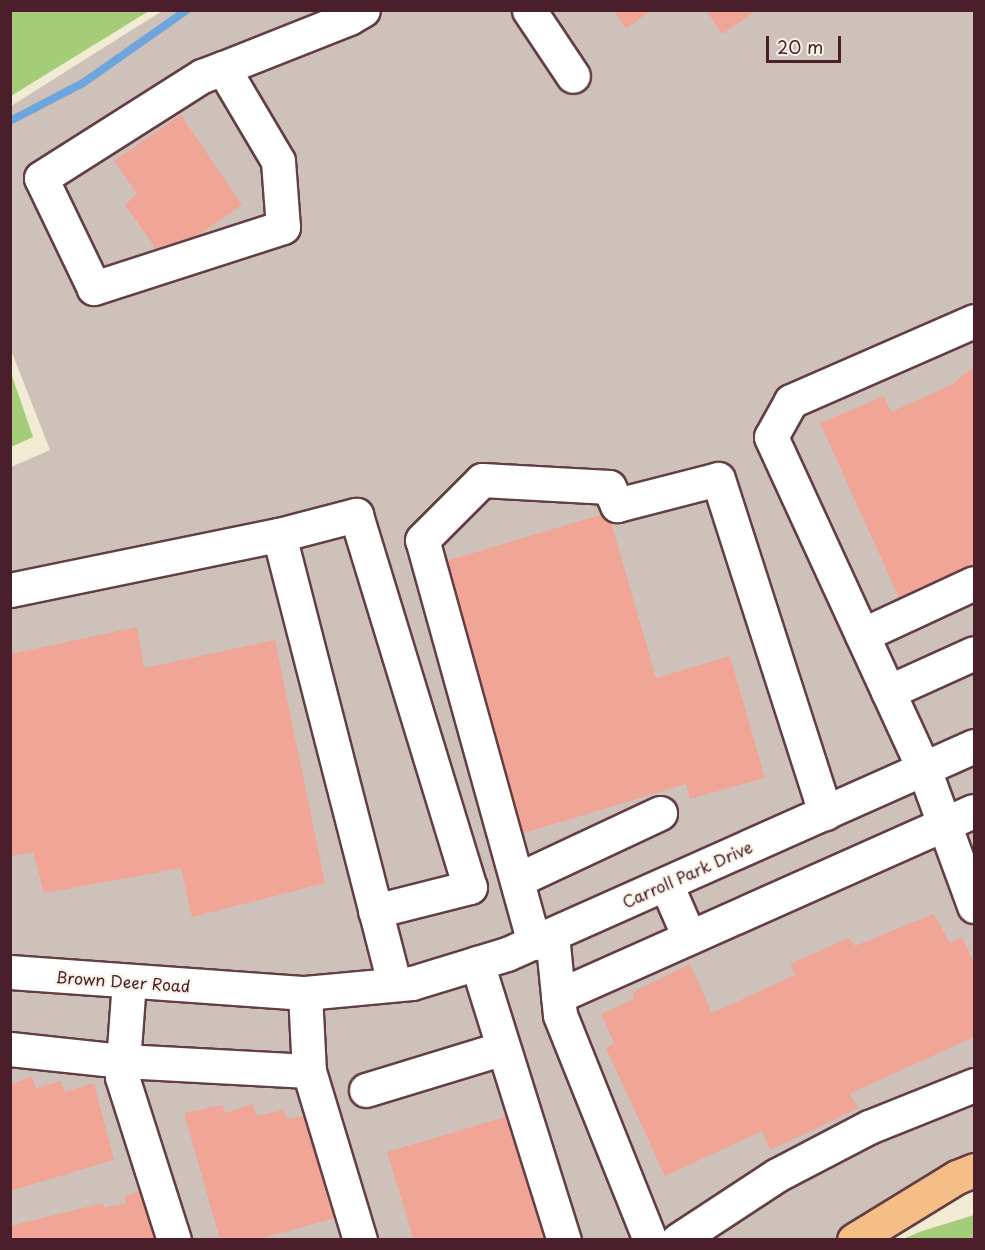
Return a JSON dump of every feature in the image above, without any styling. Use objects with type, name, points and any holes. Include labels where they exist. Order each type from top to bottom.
[{"type":"main road","points":[[854,1239],[957,1177],[975,1170]]},
{"type":"street","points":[[223,68],[278,161],[283,227],[94,288],[40,178],[202,76],[363,10]]},
{"type":"street","points":[[529,10],[573,76]]},
{"type":"street","points":[[975,321],[791,401],[771,438],[924,769],[975,906]]},
{"type":"street","points":[[650,1239],[560,1014],[558,996],[543,939],[517,880],[422,540],[482,480],[609,487],[617,505],[718,479],[825,813]]},
{"type":"street","points":[[10,590],[279,535],[356,515],[470,887],[375,911]]},
{"type":"street","points":[[279,535],[394,984]]},
{"type":"street","points":[[862,635],[975,583]]},
{"type":"street","points":[[888,692],[975,653]]},
{"type":"street","name":"Carroll Park Drive","points":[[235,989],[305,993],[394,984],[412,982],[477,963],[543,939],[975,746]]},
{"type":"street","points":[[558,996],[975,811]]},
{"type":"street","points":[[517,880],[660,813]]},
{"type":"street","points":[[666,884],[689,937]]},
{"type":"street","points":[[477,963],[564,1239]]},
{"type":"street","name":"Brown Deer Road","points":[[10,972],[235,989]]},
{"type":"street","points":[[129,981],[122,1077],[174,1239]]},
{"type":"street","points":[[305,993],[309,1071],[360,1239]]},
{"type":"street","points":[[366,1090],[503,1048]]},
{"type":"street","points":[[10,1049],[123,1062],[309,1071]]},
{"type":"street","points":[[678,1239],[777,1175],[849,1137],[975,1085]]},
{"type":"shaded area","points":[[162,11],[974,11],[974,1184],[867,1239],[11,1239],[11,467],[50,450],[11,350],[11,106]]},
{"type":"green space","points":[[11,10],[149,10],[149,11],[11,96]]},
{"type":"green space","points":[[11,373],[33,437],[10,447]]},
{"type":"green space","points":[[974,1215],[974,1239],[903,1239],[922,1231]]},
{"type":"building","points":[[614,10],[651,10],[626,29]]},
{"type":"building","points":[[706,10],[757,10],[722,34]]},
{"type":"building","points":[[181,115],[242,205],[174,252],[167,244],[157,250],[125,205],[137,194],[114,161]]},
{"type":"building","points":[[974,367],[974,569],[901,602],[820,423],[884,396],[891,412],[951,385]]},
{"type":"building","points":[[603,514],[611,522],[656,678],[730,656],[765,778],[690,799],[686,784],[521,834],[443,562]]},
{"type":"building","points":[[137,627],[144,668],[275,640],[325,883],[192,917],[181,868],[44,893],[33,852],[10,856],[10,654]]},
{"type":"building","points":[[934,914],[950,943],[962,937],[974,963],[974,1037],[849,1094],[859,1108],[770,1150],[762,1131],[665,1176],[606,1048],[614,1043],[601,1014],[634,999],[633,992],[690,964],[712,1013],[795,975],[790,964],[849,938],[855,946]]},
{"type":"building","points":[[32,1076],[36,1088],[61,1081],[64,1092],[94,1083],[114,1160],[10,1191],[10,1085]]},
{"type":"building","points":[[252,1104],[257,1116],[283,1110],[287,1119],[312,1114],[342,1216],[255,1240],[220,1240],[184,1113],[222,1105],[225,1113]]},
{"type":"building","points":[[515,1114],[550,1240],[414,1240],[387,1152]]},
{"type":"building","points":[[145,1189],[161,1240],[10,1238],[10,1226],[103,1203],[104,1208],[127,1203],[124,1197]]},
{"type":"waterway","points":[[10,121],[83,83],[187,10]]}]
